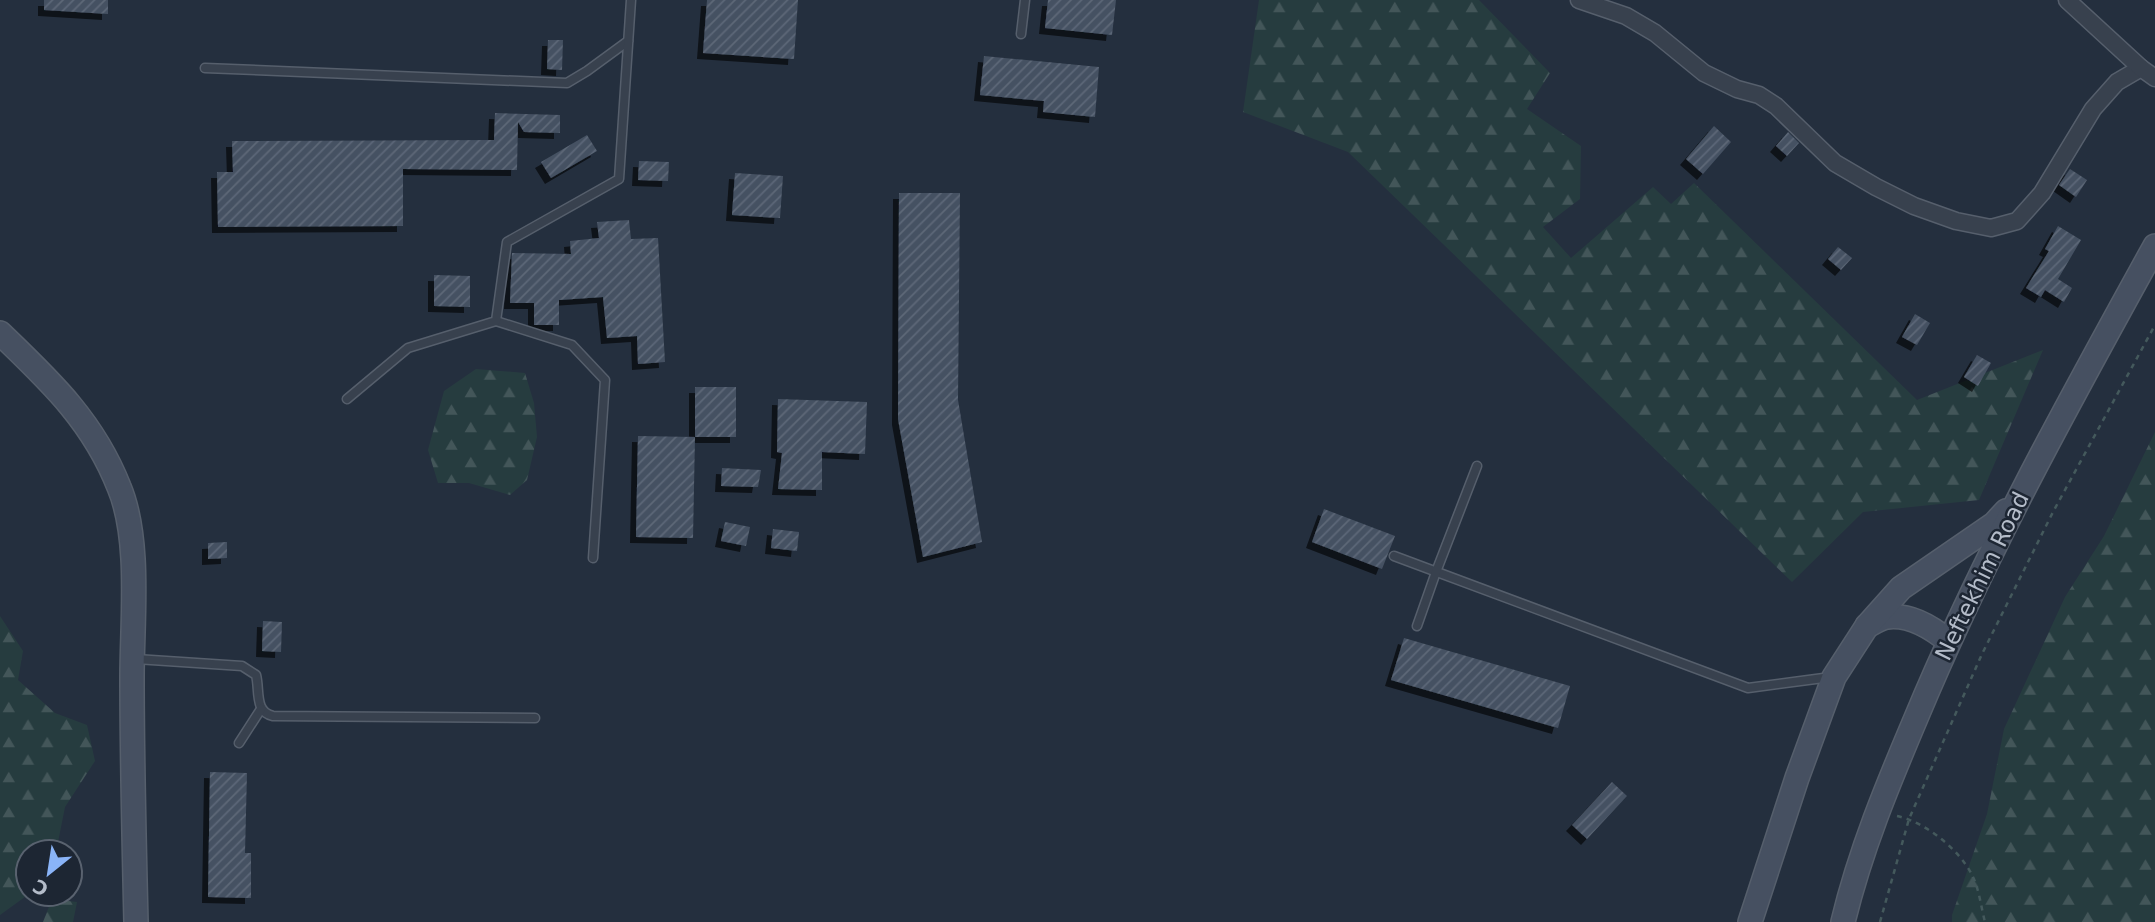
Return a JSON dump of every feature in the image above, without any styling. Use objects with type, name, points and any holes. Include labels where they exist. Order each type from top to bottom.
[{"type":"street","points":[[1579,0],[1626,16],[1655,33],[1704,73],[1737,89],[1759,94],[1776,106],[1835,163],[1876,187],[1935,214],[1991,228],[2017,221],[2042,193],[2093,109],[2117,82],[2141,68]]},
{"type":"street","points":[[2067,0],[2155,78]]},
{"type":"street","name":"Neftekhim Road","points":[[1843,922],[1877,811],[1948,641],[2021,494],[2154,249]]},
{"type":"street","points":[[0,333],[61,392],[85,422],[120,489],[129,529],[132,561],[136,922]]},
{"type":"street","points":[[1750,922],[1797,778],[1835,677],[1867,626],[1901,588],[1994,524],[2021,494]]},
{"type":"street","points":[[1867,626],[1887,617],[1911,619],[1932,628],[1948,641]]},
{"type":"lane","points":[[496,321],[507,242],[619,178],[631,0]]},
{"type":"lane","points":[[1021,34],[1025,0]]},
{"type":"lane","points":[[205,68],[567,83],[628,41]]},
{"type":"lane","points":[[347,399],[408,348],[496,321],[572,345],[605,380],[593,558]]},
{"type":"lane","points":[[1418,626],[1476,466]]},
{"type":"lane","points":[[1394,556],[1748,688],[1835,677]]},
{"type":"lane","points":[[132,658],[242,666],[256,675],[261,709],[273,716],[535,718]]},
{"type":"lane","points":[[239,743],[261,709]]},
{"type":"path","points":[[1880,922],[1909,819],[1982,654],[2053,512],[2155,325]]},
{"type":"path","points":[[1877,811],[1909,819],[1943,839],[1972,874],[1985,922]]},
{"type":"green space","points":[[1259,0],[1479,0],[1550,73],[1527,109],[1581,146],[1580,199],[1543,227],[1571,258],[1653,187],[1671,204],[1694,183],[1917,400],[2043,350],[1979,500],[1863,512],[1792,582],[1348,152],[1243,112]]},
{"type":"green space","points":[[476,369],[525,373],[534,403],[537,437],[527,480],[510,495],[469,483],[438,483],[428,450],[444,391]]},
{"type":"green space","points":[[2155,432],[2155,922],[1952,922],[1952,915],[1987,814],[2004,729],[2065,597],[2104,536]]},
{"type":"green space","points":[[0,616],[23,651],[18,680],[55,713],[87,725],[95,761],[65,807],[59,838],[14,838],[14,905],[0,915]]},
{"type":"green space","points":[[48,908],[76,908],[73,922],[43,922]]},
{"type":"building","points":[[44,0],[108,0],[108,14],[44,10]]},
{"type":"building","points":[[707,0],[798,0],[794,59],[703,53]]},
{"type":"building","points":[[1048,0],[1116,0],[1112,35],[1045,28]]},
{"type":"building","points":[[548,40],[563,40],[562,70],[547,69]]},
{"type":"building","points":[[984,56],[1099,67],[1095,117],[1043,112],[1044,101],[980,95]]},
{"type":"building","points":[[495,113],[560,115],[560,133],[524,132],[518,122],[517,170],[403,169],[403,226],[218,227],[217,172],[233,172],[232,141],[494,140]]},
{"type":"building","points":[[1714,126],[1731,142],[1703,174],[1686,159]]},
{"type":"building","points":[[1788,132],[1799,143],[1787,156],[1776,146]]},
{"type":"building","points":[[587,135],[597,151],[551,178],[541,162]]},
{"type":"building","points":[[639,161],[669,162],[668,181],[638,180]]},
{"type":"building","points":[[2070,169],[2087,180],[2076,197],[2059,185]]},
{"type":"building","points":[[735,173],[783,176],[780,218],[732,215]]},
{"type":"building","points":[[899,193],[960,193],[958,400],[982,542],[923,557],[898,419]]},
{"type":"building","points":[[629,220],[631,239],[658,238],[665,362],[638,364],[637,336],[607,338],[603,297],[559,300],[559,325],[534,325],[534,303],[510,303],[512,253],[571,254],[570,241],[599,238],[597,222]]},
{"type":"building","points":[[2058,226],[2081,240],[2058,279],[2072,288],[2064,302],[2045,290],[2041,297],[2026,288],[2049,251],[2045,249]]},
{"type":"building","points":[[1838,247],[1852,258],[1841,270],[1828,259]]},
{"type":"building","points":[[434,275],[470,276],[470,307],[434,306]]},
{"type":"building","points":[[1915,314],[1930,323],[1917,345],[1902,337]]},
{"type":"building","points":[[1977,355],[1991,363],[1978,386],[1964,377]]},
{"type":"building","points":[[695,387],[736,387],[736,437],[695,437]]},
{"type":"building","points":[[778,399],[867,402],[865,454],[822,452],[822,490],[778,489],[782,453],[777,452]]},
{"type":"building","points":[[638,436],[695,437],[693,538],[636,537]]},
{"type":"building","points":[[722,468],[761,470],[758,487],[721,486]]},
{"type":"building","points":[[1324,509],[1395,536],[1382,569],[1312,542]]},
{"type":"building","points":[[725,522],[750,527],[746,546],[721,541]]},
{"type":"building","points":[[773,529],[799,532],[797,551],[771,548]]},
{"type":"building","points":[[227,542],[227,558],[208,559],[208,543]]},
{"type":"building","points":[[263,621],[282,622],[281,652],[262,651]]},
{"type":"building","points":[[1404,638],[1570,686],[1558,728],[1391,680]]},
{"type":"building","points":[[210,772],[247,773],[245,853],[251,853],[251,898],[208,897]]},
{"type":"building","points":[[1612,782],[1627,796],[1587,839],[1572,825]]}]
